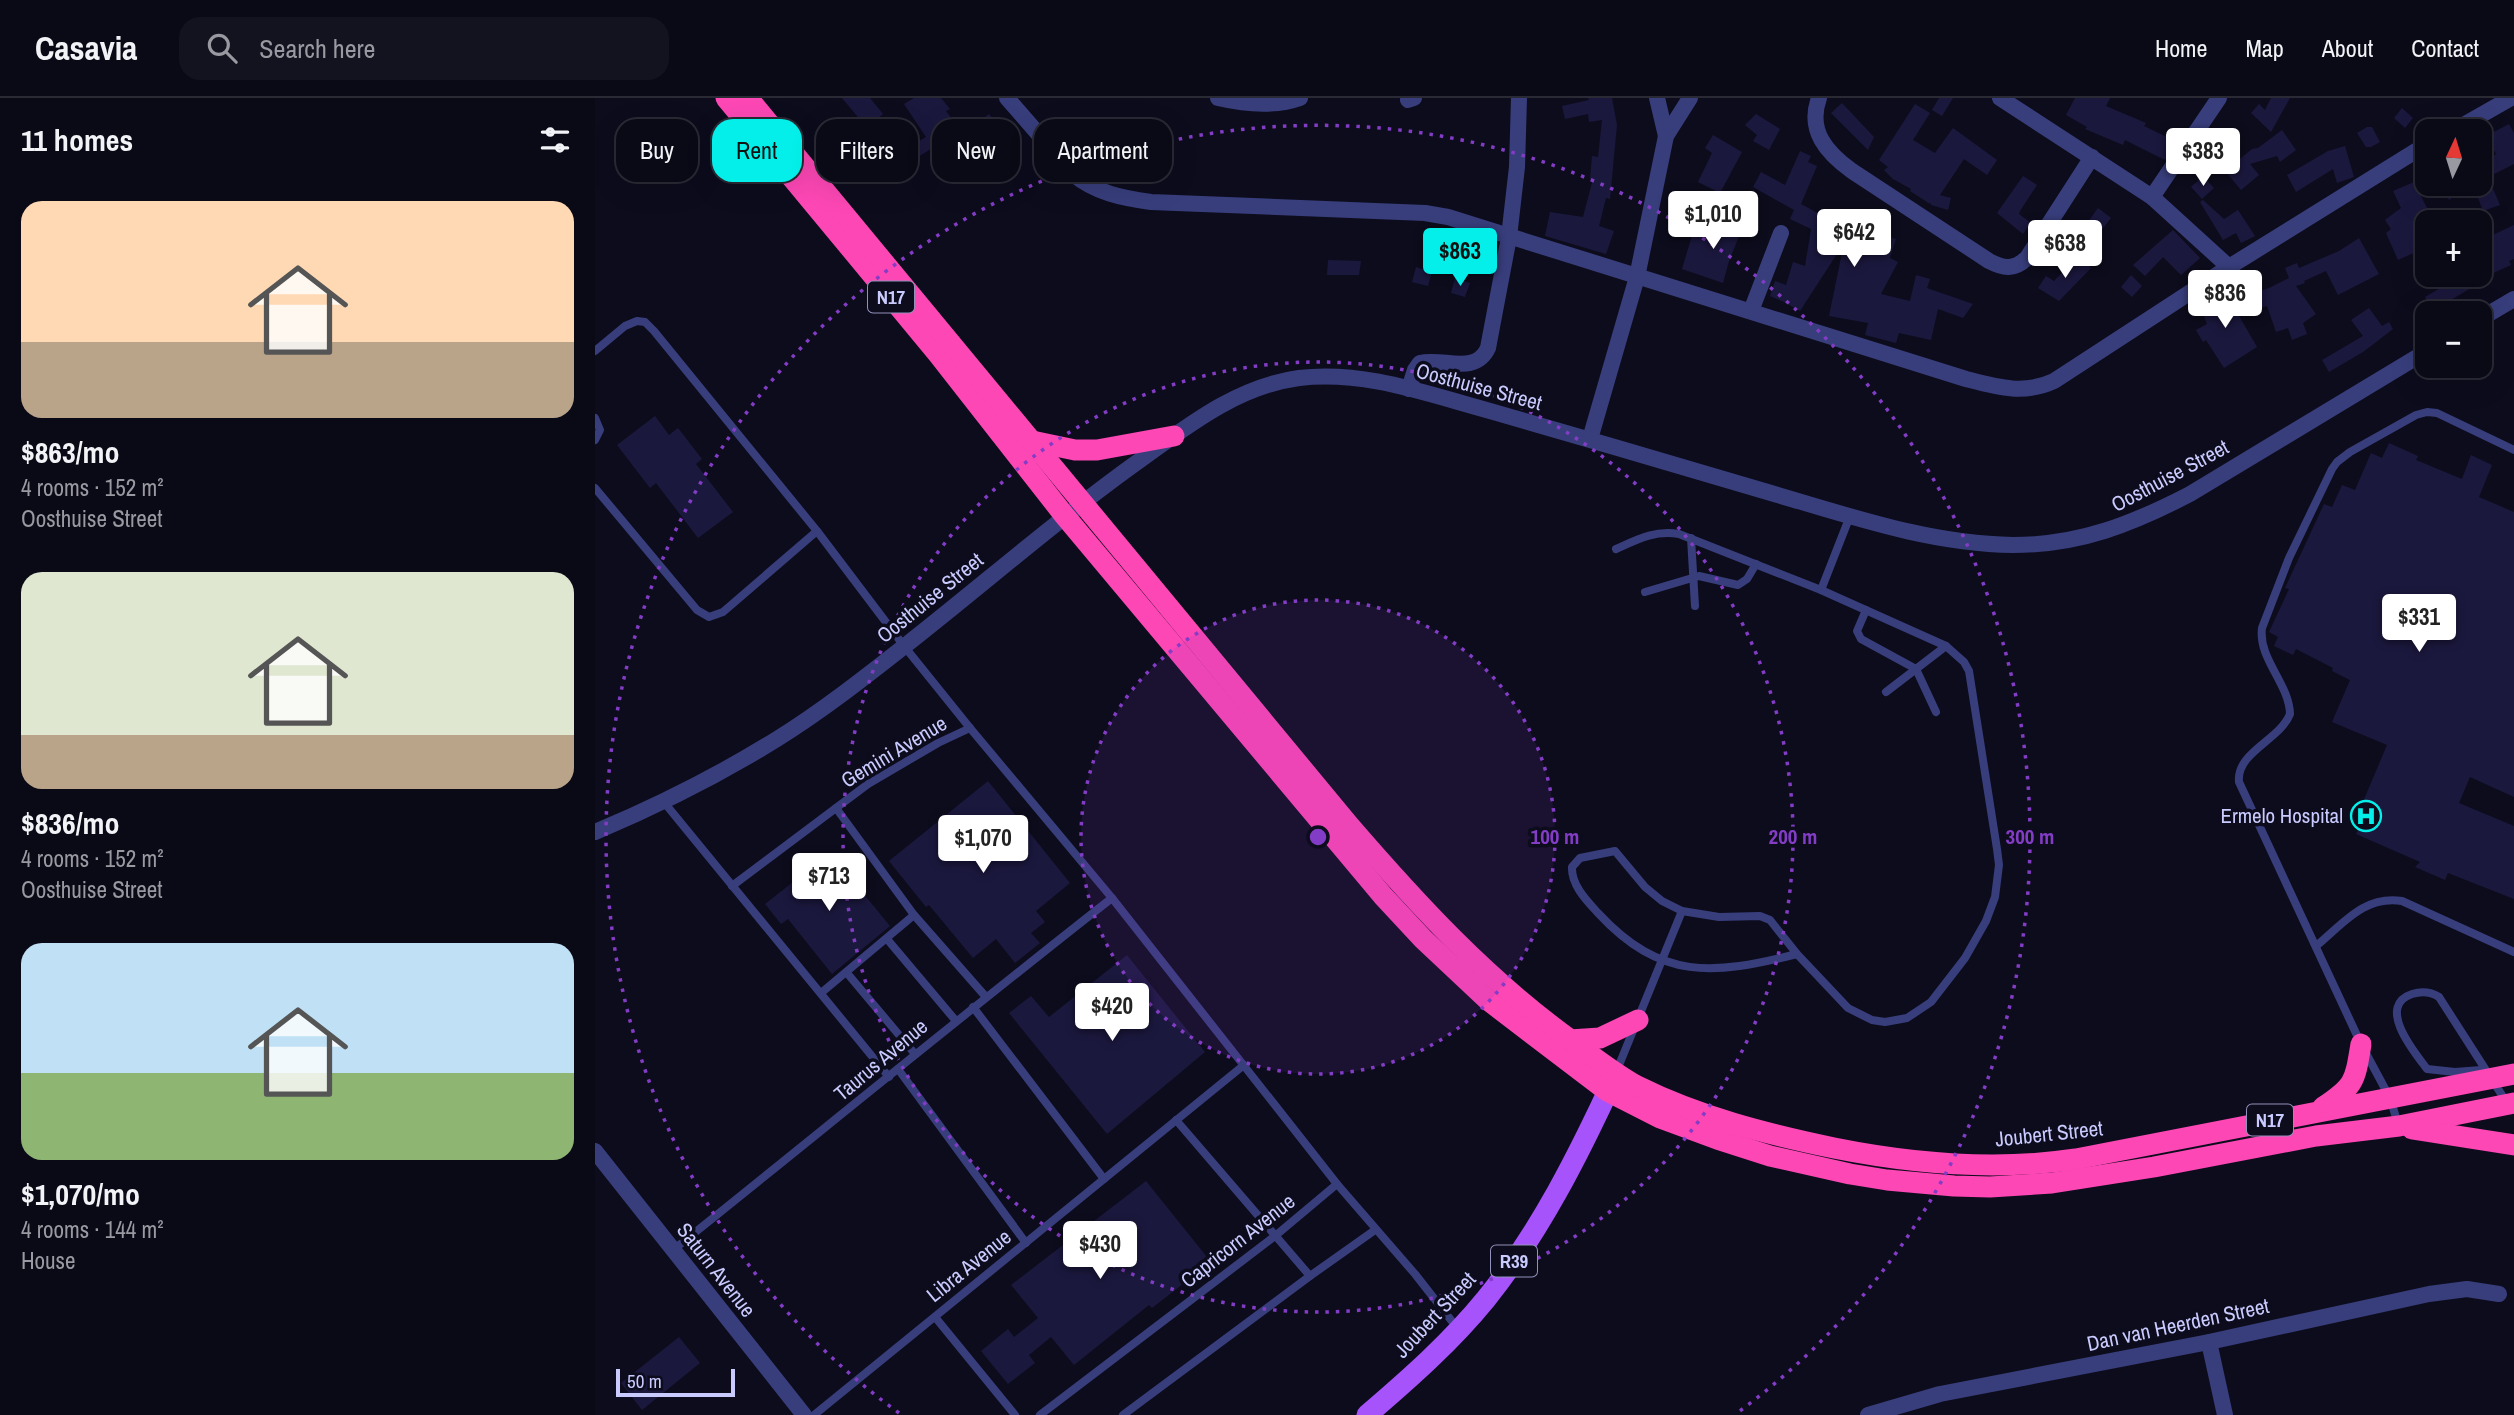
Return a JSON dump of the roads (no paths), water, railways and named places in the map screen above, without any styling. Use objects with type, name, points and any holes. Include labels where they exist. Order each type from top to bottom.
[{"type":"highway","name":"N17","points":[[726,98],[938,354],[1437,925],[1539,1017],[1570,1040],[1612,1082]]},
{"type":"highway","name":"N17","points":[[748,98],[1032,441],[1073,509],[1347,855],[1423,939],[1516,1023],[1612,1082],[1660,1118],[1770,1156],[1811,1167],[1887,1180],[1990,1187],[2086,1179],[2316,1136],[2399,1126],[2512,1105]]},
{"type":"highway","points":[[1032,441],[1075,450],[1097,450],[1174,436]]},
{"type":"highway","points":[[1570,1040],[1600,1038],[1638,1020]]},
{"type":"highway","points":[[2318,1110],[2351,1085],[2361,1044]]},
{"type":"highway","name":"Joubert Street","points":[[1612,1082],[1638,1086],[1748,1128],[1874,1156],[2005,1166],[2049,1163],[2390,1098],[2489,1073],[2514,1074]]},
{"type":"highway","points":[[2399,1126],[2514,1145]]},
{"type":"main road","name":"Joubert Street","points":[[1367,1415],[1423,1367],[1485,1301],[1513,1263],[1545,1215],[1612,1082]]},
{"type":"street","points":[[1007,98],[1073,174],[1084,183],[1114,196],[1151,202],[1425,213],[2000,388],[2029,389],[2054,381],[2229,267],[2415,152]]},
{"type":"street","points":[[1218,98],[1280,103],[1300,98]]},
{"type":"street","points":[[1409,389],[1415,370],[1423,362],[1469,363],[1485,355],[1491,339],[1509,237],[1517,167],[1519,98]]},
{"type":"street","points":[[1657,98],[1666,136]]},
{"type":"street","points":[[1590,439],[1637,276],[1666,136],[1689,98]]},
{"type":"street","points":[[1819,98],[1815,107],[1815,128],[1831,154],[1852,171],[1989,261],[2005,268],[2020,264],[2027,258],[2092,157]]},
{"type":"street","points":[[2000,98],[2152,197],[2229,267]]},
{"type":"street","points":[[2152,197],[2219,98]]},
{"type":"street","points":[[2474,119],[2511,98]]},
{"type":"street","points":[[1751,311],[1781,233]]},
{"type":"street","points":[[2492,312],[2514,299]]},
{"type":"street","name":"Oosthuise Street","points":[[595,832],[663,801],[776,740],[904,646],[1073,509],[1174,436],[1212,410],[1249,391],[1295,379],[1350,377],[1375,380],[1590,439],[1850,516],[1931,536],[1974,543],[2016,545],[2063,541],[2122,527],[2190,494],[2415,358]]},
{"type":"street","name":"Saturn Avenue","points":[[595,1151],[804,1415]]},
{"type":"street","name":"Dan van Heerden Street","points":[[1868,1415],[1940,1394],[2209,1342],[2449,1290],[2481,1290],[2499,1294]]},
{"type":"street","points":[[2209,1342],[2225,1415]]},
{"type":"lane","points":[[595,351],[632,323],[648,323],[817,531],[970,728],[1112,898],[1337,1184],[1458,1329]]},
{"type":"lane","points":[[2399,1126],[2390,1098],[2361,1044],[2241,789],[2238,775],[2244,762],[2279,731],[2290,714],[2286,692],[2264,648],[2262,628],[2289,558],[2337,462],[2416,415],[2427,412],[2437,413],[2514,450]]},
{"type":"lane","points":[[595,418],[600,427],[595,440]]},
{"type":"lane","points":[[595,488],[697,610],[709,617],[732,605],[817,531]]},
{"type":"lane","points":[[1821,590],[1850,516]]},
{"type":"lane","points":[[1616,549],[1659,531],[1679,534],[1866,610],[1946,646],[1964,662],[1973,685],[1996,838],[1998,879],[1986,921],[1965,958],[1931,1002],[1907,1018],[1897,1021],[1872,1020],[1848,1008],[1766,918],[1719,918],[1682,911],[1662,901],[1645,887],[1616,851],[1580,858],[1573,864],[1572,877],[1593,908],[1622,937],[1644,952],[1661,959],[1685,967],[1714,969],[1742,967],[1797,954]]},
{"type":"lane","points":[[1691,538],[1695,606]]},
{"type":"lane","points":[[1645,592],[1693,576],[1738,585],[1747,579],[1756,564]]},
{"type":"lane","points":[[1866,610],[1857,631],[1861,639],[1916,669],[1936,712]]},
{"type":"lane","points":[[1886,692],[1946,646]]},
{"type":"lane","name":"Gemini Avenue","points":[[732,886],[836,808],[892,770],[970,728]]},
{"type":"lane","points":[[663,801],[889,1077]]},
{"type":"lane","name":"Gemini Avenue","points":[[836,808],[914,915],[986,997]]},
{"type":"lane","name":"Taurus Avenue","points":[[673,1250],[956,1020],[1112,898]]},
{"type":"lane","points":[[2316,946],[2363,907],[2387,899],[2402,901],[2514,952]]},
{"type":"lane","points":[[1612,1082],[1682,911]]},
{"type":"lane","points":[[821,993],[914,915]]},
{"type":"lane","points":[[887,939],[956,1020]]},
{"type":"lane","points":[[847,973],[915,1054]]},
{"type":"lane","points":[[2489,1073],[2427,1069],[2397,1021],[2397,1010],[2401,1002],[2410,995],[2419,993],[2431,993],[2439,997],[2512,1105]]},
{"type":"lane","points":[[973,1007],[1104,1179]]},
{"type":"lane","name":"Libra Avenue","points":[[814,1415],[1244,1065]]},
{"type":"lane","points":[[898,1069],[1026,1242]]},
{"type":"lane","points":[[1176,1120],[1310,1276]]},
{"type":"lane","name":"Capricorn Avenue","points":[[1040,1415],[1275,1236],[1337,1184]]},
{"type":"lane","points":[[1123,1415],[1375,1230]]},
{"type":"lane","points":[[935,1317],[1015,1415]]},
{"type":"place","name":"Ermelo Hospital","points":[[2366,816]]}]
